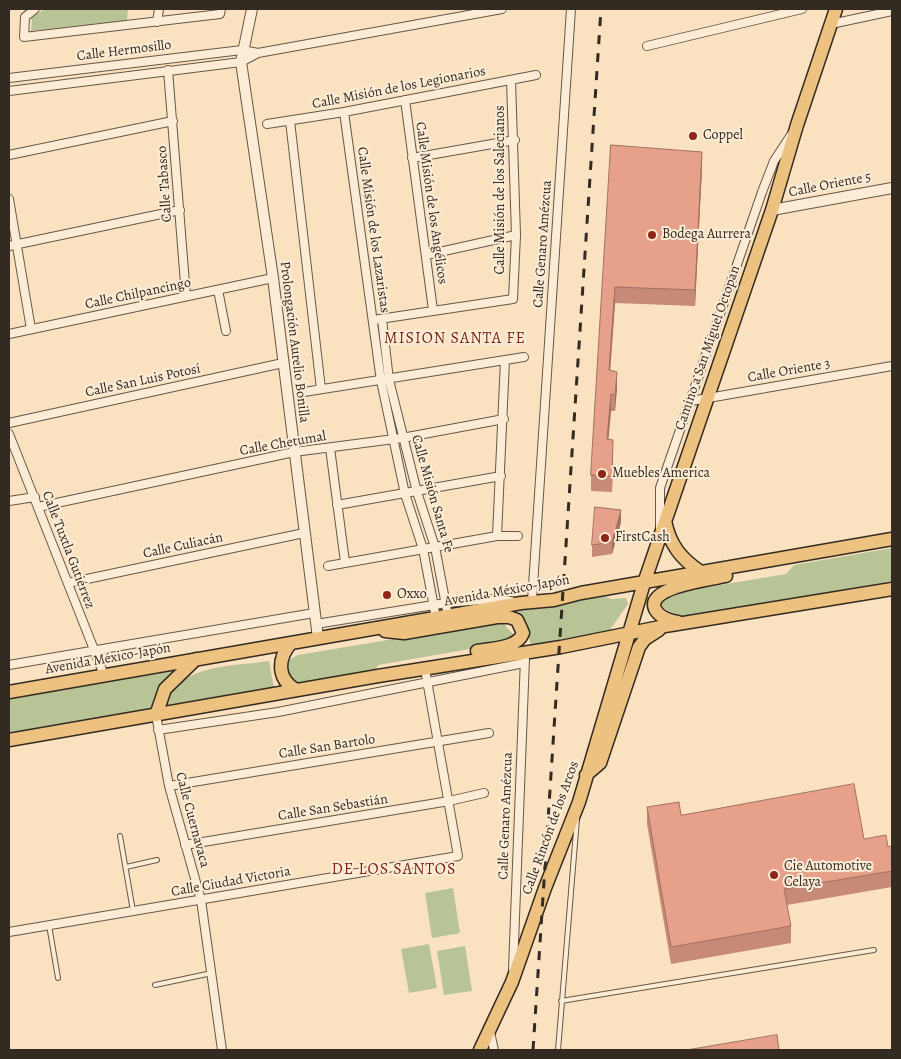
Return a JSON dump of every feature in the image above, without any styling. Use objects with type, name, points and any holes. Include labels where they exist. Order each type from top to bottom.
[{"type":"main road","name":"Camino a San Miguel Octopan","points":[[644,583],[772,210],[797,124],[836,9]]},
{"type":"main road","points":[[665,519],[668,536],[675,550],[686,563],[701,572]]},
{"type":"main road","name":"Avenida México-Japón","points":[[9,692],[526,602],[554,600],[892,539]]},
{"type":"main road","points":[[688,623],[665,618],[655,610],[654,602],[656,596],[665,590],[761,568],[788,557]]},
{"type":"main road","name":"Calle Rincón de los Arcos","points":[[480,1050],[512,982],[545,888],[579,802],[644,583]]},
{"type":"main road","points":[[9,740],[378,676],[525,657],[629,632],[892,589]]},
{"type":"main road","points":[[372,629],[404,633],[509,617],[517,620],[522,633],[520,640],[514,644],[408,665],[378,676]]},
{"type":"main road","points":[[586,775],[600,763],[639,647],[645,639],[665,626]]},
{"type":"main road","points":[[290,643],[280,661],[283,679],[296,690]]},
{"type":"main road","points":[[156,715],[159,699],[165,689],[196,659]]},
{"type":"street","points":[[35,9],[25,17],[24,38],[220,14],[221,9]]},
{"type":"street","points":[[157,22],[159,9]]},
{"type":"street","name":"Prolongación Aurelio Bonilla","points":[[252,9],[241,62],[272,278],[318,638]]},
{"type":"street","points":[[241,62],[258,53],[478,11],[502,9]]},
{"type":"street","name":"Calle Genaro Amézcua","points":[[526,602],[571,9]]},
{"type":"street","points":[[647,46],[802,9]]},
{"type":"street","points":[[831,24],[892,11]]},
{"type":"street","name":"Calle Hermosillo","points":[[9,78],[242,50],[258,53]]},
{"type":"street","name":"Calle Hermosillo","points":[[9,91],[241,62]]},
{"type":"street","name":"Calle Tabasco","points":[[168,70],[186,296]]},
{"type":"street","name":"Calle Misión de los Legionarios","points":[[267,124],[344,112],[536,75]]},
{"type":"street","name":"Calle Misión de los Salecianos","points":[[433,310],[513,299],[516,235],[515,140],[511,80]]},
{"type":"street","name":"Calle Misión de los Angélicos","points":[[405,100],[433,310]]},
{"type":"street","name":"Calle Misión de los Lazaristas","points":[[344,112],[373,320],[385,380]]},
{"type":"street","points":[[9,155],[173,121]]},
{"type":"street","points":[[290,121],[321,389]]},
{"type":"street","points":[[660,534],[660,488],[746,235],[774,161],[797,124]]},
{"type":"street","points":[[412,158],[515,140]]},
{"type":"street","name":"Calle Oriente 5","points":[[772,210],[892,188]]},
{"type":"street","points":[[9,199],[13,245],[31,329]]},
{"type":"street","points":[[13,245],[180,210]]},
{"type":"street","points":[[426,255],[516,235]]},
{"type":"street","name":"Calle Chilpancingo","points":[[9,334],[272,278]]},
{"type":"street","points":[[218,290],[226,331]]},
{"type":"street","points":[[373,320],[433,310]]},
{"type":"street","name":"Calle Misión de los Lazaristas","points":[[382,319],[385,380]]},
{"type":"street","points":[[304,392],[524,357]]},
{"type":"street","points":[[498,536],[506,360]]},
{"type":"street","name":"Calle San Luis Potosí","points":[[9,423],[283,364]]},
{"type":"street","name":"Calle Oriente 3","points":[[691,401],[892,366]]},
{"type":"street","name":"Calle Misión Santa Fe","points":[[385,380],[398,438],[405,494],[423,549],[433,605],[442,617]]},
{"type":"street","name":"Calle Chetumal","points":[[38,507],[294,452],[398,438],[504,419]]},
{"type":"street","name":"Calle Tuxtla Gutiérrez","points":[[9,434],[104,675]]},
{"type":"street","name":"Calle Misión Santa Fe","points":[[398,438],[435,547],[446,603],[442,617]]},
{"type":"street","points":[[330,448],[345,562]]},
{"type":"street","points":[[337,505],[501,476]]},
{"type":"street","points":[[9,501],[35,497]]},
{"type":"street","name":"Calle Culiacán","points":[[68,583],[304,533]]},
{"type":"street","points":[[328,566],[498,536],[518,536]]},
{"type":"street","points":[[316,624],[446,603],[494,598],[526,602]]},
{"type":"street","points":[[9,665],[314,613]]},
{"type":"street","points":[[158,730],[278,712],[428,683],[525,657]]},
{"type":"street","name":"Calle Genaro Amézcua","points":[[512,982],[525,657]]},
{"type":"street","points":[[425,669],[449,801]]},
{"type":"street","name":"Calle Cuernavaca","points":[[156,715],[168,786],[201,900],[222,1050]]},
{"type":"street","name":"Calle San Bartolo","points":[[168,786],[489,733]]},
{"type":"street","name":"Calle San Sebastián","points":[[185,845],[449,801],[484,793]]},
{"type":"street","name":"Calle Ciudad Victoria","points":[[9,932],[458,856],[449,801]]},
{"type":"street","points":[[489,1030],[494,1050]]},
{"type":"lane","points":[[746,235],[761,241]]},
{"type":"lane","points":[[558,1050],[579,802]]},
{"type":"lane","points":[[120,836],[133,911]]},
{"type":"lane","points":[[126,867],[157,860]]},
{"type":"lane","points":[[48,925],[58,978]]},
{"type":"lane","points":[[562,1001],[874,950]]},
{"type":"lane","points":[[155,985],[212,973]]},
{"type":"green space","points":[[44,9],[128,9],[127,21],[31,31],[32,18]]},
{"type":"green space","points":[[892,548],[892,581],[683,619],[662,607],[660,601],[666,594],[786,574],[794,565]]},
{"type":"green space","points":[[604,596],[611,599],[626,598],[628,604],[610,630],[531,645],[527,633],[510,612]]},
{"type":"green space","points":[[501,621],[515,636],[505,643],[378,665],[374,672],[299,684],[294,683],[287,666],[289,660],[298,655]]},
{"type":"green space","points":[[269,661],[274,688],[164,708],[171,693],[180,683],[193,675],[222,667]]},
{"type":"green space","points":[[173,671],[159,688],[151,709],[9,734],[9,698]]},
{"type":"green space","points":[[453,888],[460,933],[432,938],[425,893]]},
{"type":"green space","points":[[429,944],[437,988],[409,993],[401,949]]},
{"type":"green space","points":[[465,946],[472,991],[444,995],[437,951]]},
{"type":"building","name":"Bodega Aurrera","points":[[611,145],[702,152],[695,290],[615,287],[609,370],[617,372],[615,395],[611,394],[607,439],[613,440],[612,476],[591,475]]},
{"type":"building","points":[[595,507],[621,510],[612,542],[592,545]]},
{"type":"building","name":"Cie Automotive Celaya","points":[[854,784],[864,839],[886,835],[888,847],[892,846],[892,871],[784,889],[791,926],[671,947],[647,807],[679,802],[681,815]]},
{"type":"building","points":[[777,1035],[779,1050],[687,1050]]},
{"type":"railway","points":[[533,1050],[601,9]]},
{"type":"place","name":"Coppel","points":[[693,136]]},
{"type":"place","name":"Bodega Aurrera","points":[[652,235]]},
{"type":"place","name":"Muebles America","points":[[602,474]]},
{"type":"place","name":"FirstCash","points":[[605,538]]},
{"type":"place","name":"Oxxo","points":[[387,595]]},
{"type":"place","name":"Cie Automotive Celaya","points":[[774,875]]},
{"type":"district","name":"MISION SANTA FE","points":[[455,339]]},
{"type":"district","name":"DE LOS SANTOS","points":[[394,870]]}]
